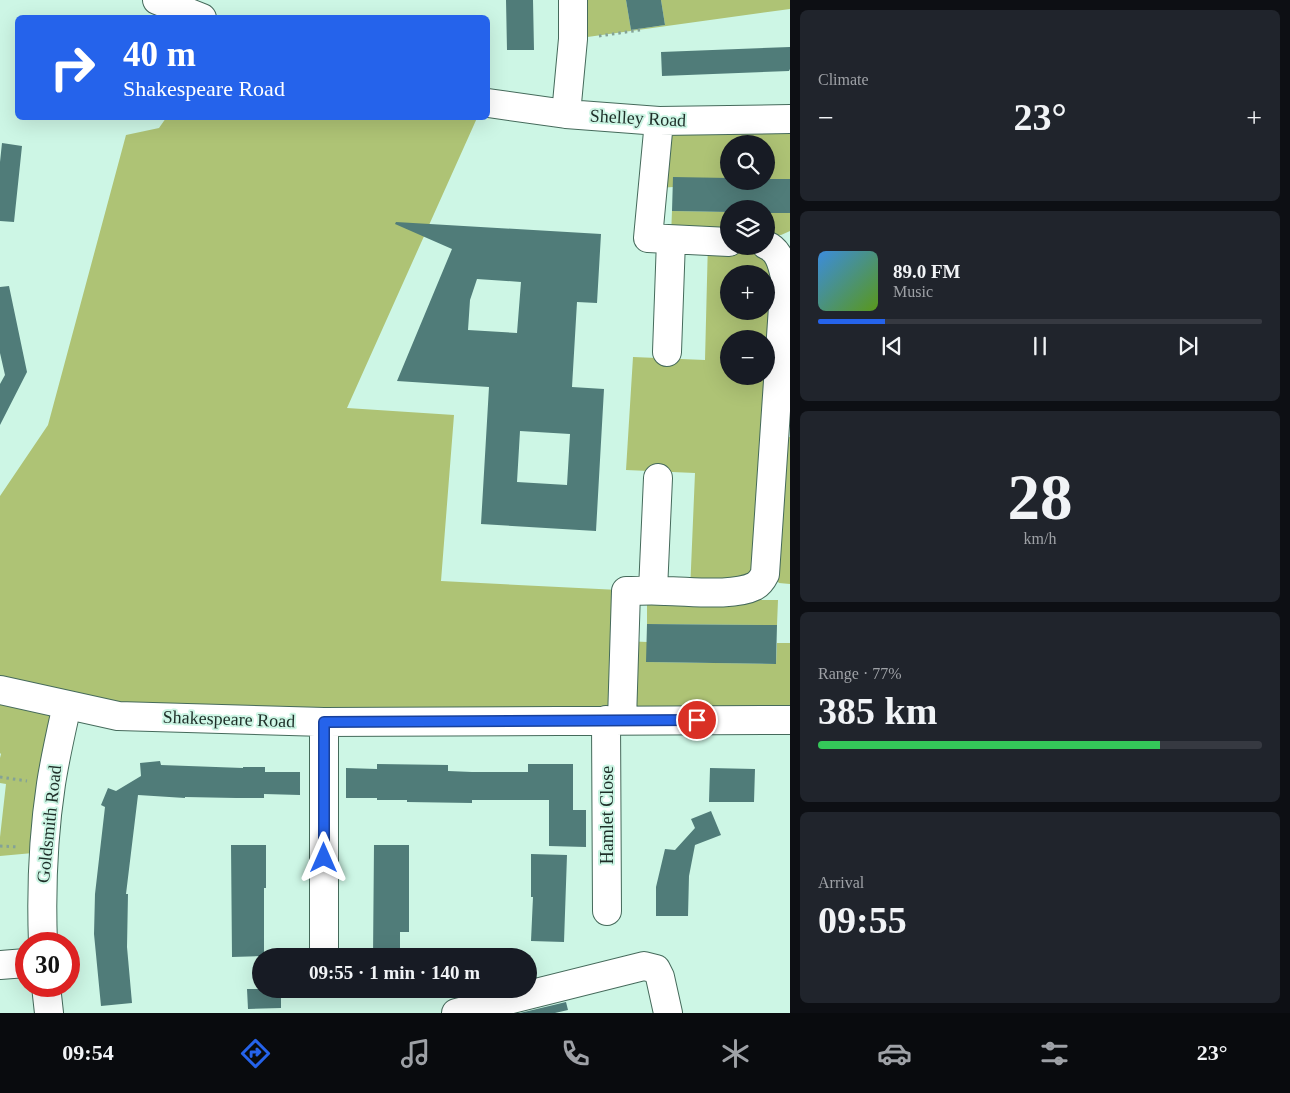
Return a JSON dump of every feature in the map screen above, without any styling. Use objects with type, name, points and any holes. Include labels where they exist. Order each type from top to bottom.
[{"type":"street","points":[[157,0],[194,15]]},
{"type":"street","points":[[566,114],[573,0]]},
{"type":"street","name":"Shelley Road","points":[[490,102],[566,114],[658,121],[790,119]]},
{"type":"street","points":[[658,121],[648,238],[720,242]]},
{"type":"street","points":[[667,352],[671,240]]},
{"type":"street","points":[[658,478],[653,590],[729,592],[755,586],[762,581],[765,574],[785,277],[779,256],[775,252]]},
{"type":"street","name":"Hamlet Close","points":[[607,910],[614,720],[626,591],[653,590]]},
{"type":"street","name":"Shakespeare Road","points":[[0,690],[118,716],[324,722],[790,720]]},
{"type":"street","name":"Goldsmith Road","points":[[43,932],[42,898],[47,817],[52,776],[67,706]]},
{"type":"street","points":[[324,722],[324,948]]},
{"type":"street","points":[[0,965],[15,964]]},
{"type":"street","points":[[456,1013],[644,966],[656,969],[660,977],[668,1013]]},
{"type":"street","points":[[47,997],[49,1013]]},
{"type":"path","points":[[572,39],[640,30]]},
{"type":"green space","points":[[573,0],[626,0],[631,30],[665,25],[661,0],[790,0],[790,9],[573,39]]},
{"type":"green space","points":[[790,119],[790,179],[775,179],[775,135],[720,135],[720,179],[673,187],[643,189],[647,121]]},
{"type":"green space","points":[[165,120],[476,120],[347,408],[454,415],[441,581],[619,590],[612,720],[67,706],[44,852],[0,856],[0,837],[6,784],[0,783],[0,496],[48,425],[126,135],[159,128]]},
{"type":"green space","points":[[672,211],[720,212],[720,236],[671,236]]},
{"type":"green space","points":[[775,213],[790,213],[790,231],[781,235],[775,235]]},
{"type":"green space","points":[[708,241],[720,244],[720,255],[775,255],[775,253],[779,256],[775,347],[775,330],[720,330],[720,385],[773,385],[765,574],[690,592],[695,473],[626,470],[633,357],[705,360]]},
{"type":"green space","points":[[782,437],[790,437],[790,584],[779,583],[775,578]]},
{"type":"green space","points":[[647,599],[778,600],[777,625],[647,624]]},
{"type":"green space","points":[[624,641],[647,642],[647,662],[776,664],[777,643],[790,643],[790,720],[622,720]]},
{"type":"building","points":[[506,0],[533,0],[534,50],[507,50]]},
{"type":"building","points":[[626,0],[661,0],[665,25],[631,30]]},
{"type":"building","points":[[790,47],[789,71],[662,76],[661,52]]},
{"type":"building","points":[[2,143],[22,146],[14,222],[0,221],[0,162]]},
{"type":"building","points":[[673,177],[720,178],[720,190],[775,190],[775,179],[790,179],[790,213],[775,213],[775,200],[720,200],[720,212],[672,211]]},
{"type":"building","points":[[396,222],[601,234],[597,303],[577,302],[572,387],[604,389],[596,531],[481,524],[489,387],[397,381],[452,249],[395,224]],"holes":[[[477,279],[521,282],[517,333],[468,330],[470,300]],[[520,431],[570,434],[567,485],[517,482]]]},
{"type":"building","points":[[9,286],[27,372],[0,425],[0,384],[5,375],[0,353],[0,287]]},
{"type":"building","points":[[647,624],[777,625],[776,664],[646,662]]},
{"type":"building","points":[[160,761],[161,765],[265,767],[265,772],[300,772],[300,795],[264,794],[264,798],[185,798],[138,795],[126,894],[128,894],[127,947],[132,1003],[101,1006],[94,934],[95,894],[105,807],[101,805],[108,788],[116,791],[141,776],[140,763]]},
{"type":"building","points":[[377,764],[448,765],[448,771],[528,772],[528,764],[573,764],[573,810],[586,810],[586,847],[549,846],[549,800],[472,800],[472,803],[407,802],[407,800],[377,800],[377,798],[346,798],[346,768],[377,769]]},
{"type":"building","points":[[710,768],[755,769],[754,802],[709,802]]},
{"type":"building","points":[[711,811],[721,835],[695,845],[689,876],[688,916],[656,916],[656,887],[665,849],[675,850],[695,828],[691,819]]},
{"type":"building","points":[[231,845],[266,845],[264,948],[252,948],[252,956],[232,957]]},
{"type":"building","points":[[374,845],[409,845],[409,932],[400,932],[400,948],[373,948]]},
{"type":"building","points":[[531,854],[567,855],[564,942],[531,941],[533,897],[531,897]]},
{"type":"building","points":[[247,989],[252,989],[252,998],[281,998],[281,1008],[248,1009]]},
{"type":"building","points":[[566,1002],[568,1010],[555,1013],[520,1013]]},
{"type":"route","points":[[324,858],[324,722],[697,720]]}]
